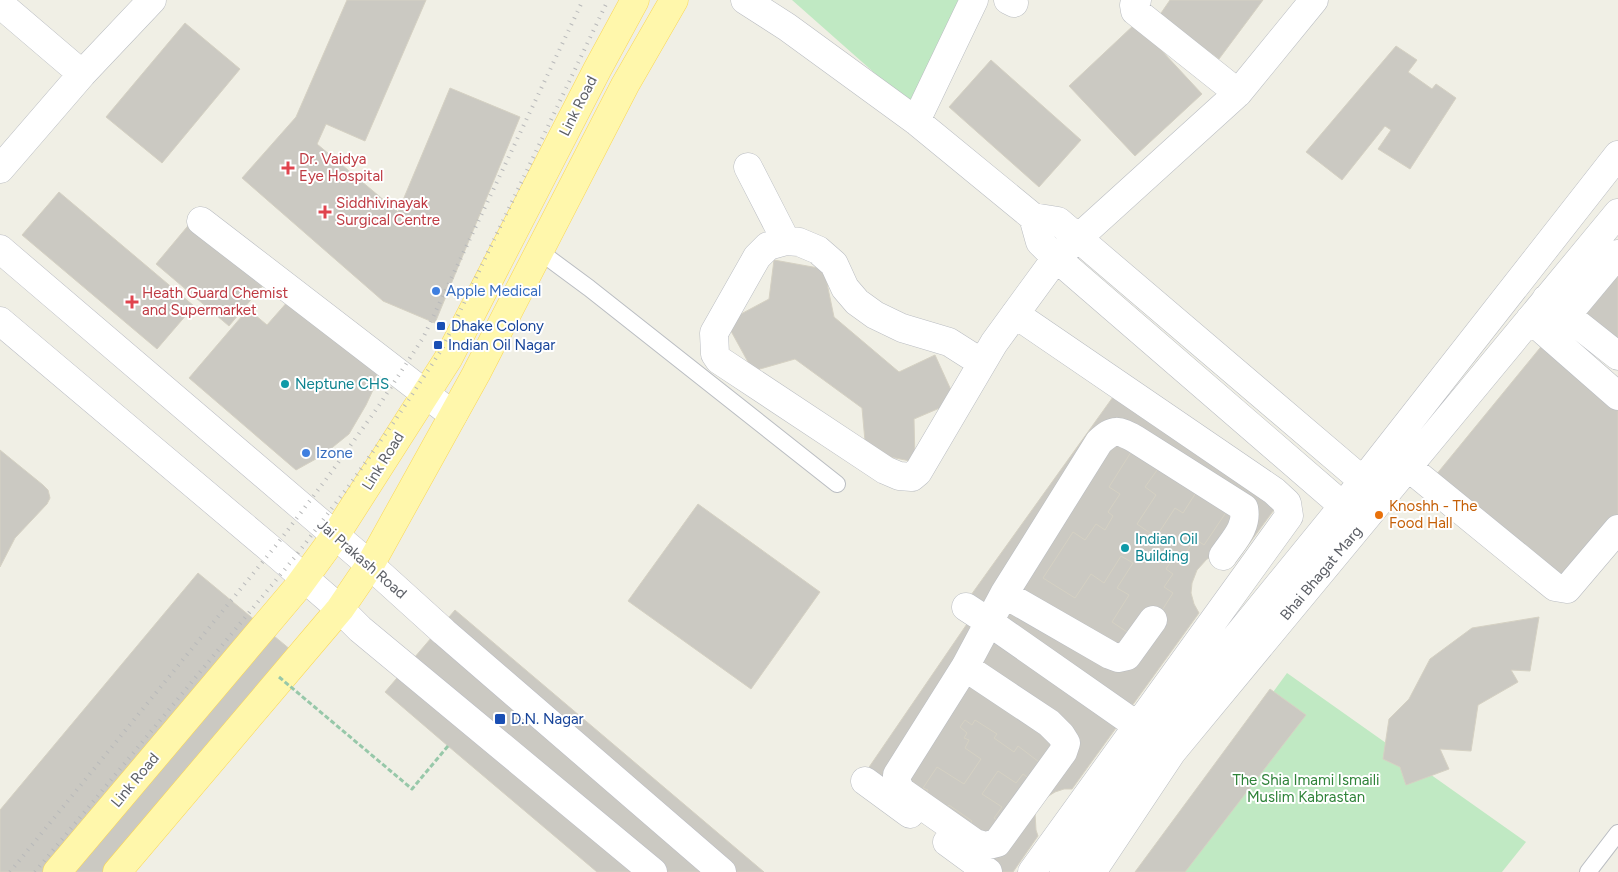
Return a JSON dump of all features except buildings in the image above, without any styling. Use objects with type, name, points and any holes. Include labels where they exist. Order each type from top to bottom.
[{"type":"main road","name":"Link Road","points":[[58,872],[297,588],[335,536],[448,359],[635,0]]},
{"type":"main road","points":[[117,872],[340,609],[370,565],[476,374],[625,85],[674,0]]},
{"type":"street","points":[[0,170],[82,74],[152,0]]},
{"type":"street","points":[[745,0],[787,27],[916,121],[1033,217],[1058,221],[1383,498]]},
{"type":"street","points":[[916,121],[974,0]]},
{"type":"street","points":[[1136,0],[1134,5],[1135,11],[1238,93]]},
{"type":"street","points":[[982,363],[949,342],[902,328],[875,315],[857,302],[845,288],[834,264],[818,250],[799,242],[786,241],[768,246],[757,257],[714,333],[715,354],[719,360],[885,470],[899,476],[912,477],[918,472],[994,343],[1056,258],[1238,93],[1314,0]]},
{"type":"street","points":[[0,4],[82,74]]},
{"type":"street","points":[[1033,217],[1040,242],[1056,258],[1353,514],[1363,480],[1618,155]]},
{"type":"street","points":[[748,167],[786,241]]},
{"type":"street","name":"Bhai Bhagat Marg","points":[[1092,872],[1155,738],[1353,514],[1383,498],[1467,396],[1548,311],[1618,212]]},
{"type":"street","points":[[201,221],[453,415]]},
{"type":"street","name":"Jai Prakash Road","points":[[0,250],[370,565],[444,632],[722,872]]},
{"type":"street","points":[[1548,311],[1618,254]]},
{"type":"street","points":[[1548,311],[1618,356]]},
{"type":"street","points":[[1548,311],[1618,396]]},
{"type":"street","points":[[1014,314],[1274,491],[1287,503],[1288,516],[1155,738],[1064,872]]},
{"type":"street","points":[[2,327],[273,551],[340,609],[360,629],[653,872]]},
{"type":"street","points":[[1443,377],[1467,396]]},
{"type":"street","points":[[965,667],[1049,723],[1066,743],[1063,752],[997,843],[985,846],[975,843],[901,791],[897,783],[897,775],[965,667],[1004,594],[1093,451],[1109,433],[1121,432],[1135,439],[1244,508],[1246,516],[1244,526],[1223,556]]},
{"type":"street","points":[[1408,467],[1555,586],[1567,589],[1618,529]]},
{"type":"street","points":[[1004,594],[1118,658],[1127,656],[1153,620]]},
{"type":"street","points":[[966,608],[1155,738]]},
{"type":"street","points":[[1032,872],[1155,738]]},
{"type":"street","points":[[865,780],[988,872]]},
{"type":"lane","points":[[539,251],[589,288],[837,484]]},
{"type":"lane","points":[[1588,872],[1618,833]]},
{"type":"path","points":[[279,677],[412,789],[448,746]]},
{"type":"green space","points":[[792,0],[964,0],[913,107]]},
{"type":"green space","name":"The Shia Imami Ismaili Muslim Kabrastan","points":[[1287,673],[1526,842],[1502,872],[1142,872]]},
{"type":"railway","points":[[10,872],[278,543],[378,407],[423,338],[583,0]]},
{"type":"railway","points":[[35,872],[295,557],[348,487],[442,349],[608,0]]},
{"type":"place","name":"Dr. Vaidya Eye Hospital","points":[[288,168]]},
{"type":"place","name":"Siddhivinayak Surgical Centre","points":[[325,212]]},
{"type":"place","name":"Apple Medical","points":[[436,291]]},
{"type":"place","name":"Heath Guard Chemist and Supermarket","points":[[132,302]]},
{"type":"place","name":"Dhake Colony","points":[[441,326]]},
{"type":"place","name":"Indian Oil Nagar","points":[[438,345]]},
{"type":"place","name":"Neptune CHS","points":[[285,384]]},
{"type":"place","name":"Izone","points":[[306,453]]},
{"type":"place","name":"Knoshh - The Food Hall","points":[[1379,515]]},
{"type":"place","name":"Indian Oil Building","points":[[1125,548]]},
{"type":"place","name":"D.N. Nagar","points":[[500,719]]}]
